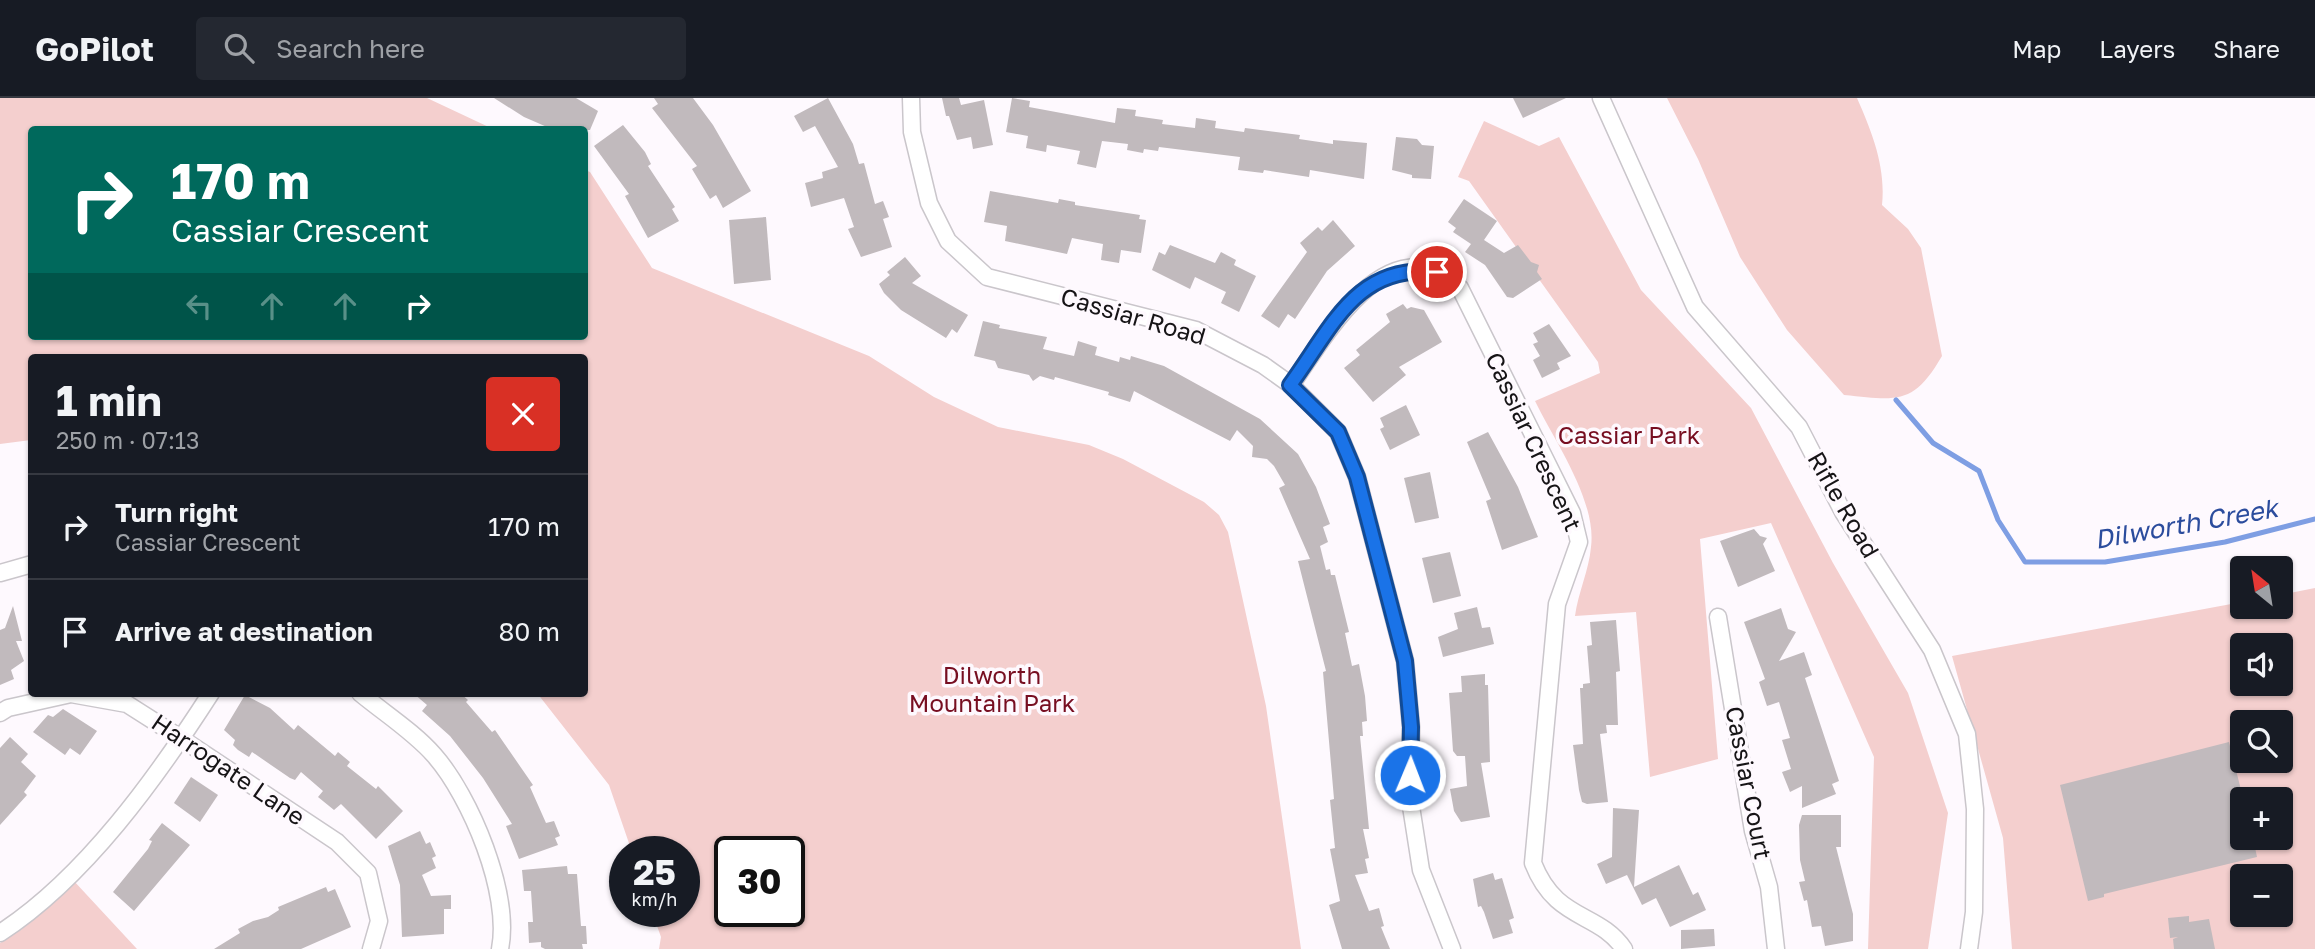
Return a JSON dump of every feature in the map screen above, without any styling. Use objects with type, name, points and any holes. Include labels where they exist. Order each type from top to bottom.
[{"type":"street","name":"Cassiar Road","points":[[911,98],[912,132],[929,203],[948,241],[987,277],[1196,330],[1263,365],[1290,385],[1338,432],[1357,477],[1405,661],[1411,727],[1410,800],[1421,870],[1452,949]]},
{"type":"street","name":"Rifle Road","points":[[1601,98],[1695,307],[1799,427],[1843,512],[1932,650],[1967,734],[1975,809],[1975,912],[1969,949]]},
{"type":"street","name":"Cassiar Crescent","points":[[1290,385],[1354,297],[1378,279],[1410,269],[1437,272],[1460,288],[1572,513],[1579,542],[1557,604],[1533,863],[1542,887],[1570,912],[1617,939],[1624,949]]},
{"type":"street","points":[[0,573],[28,565]]},
{"type":"street","name":"Cassiar Court","points":[[1718,617],[1753,831],[1769,887],[1776,949]]},
{"type":"street","name":"Harrogate Lane","points":[[0,713],[8,708],[58,697]]},
{"type":"street","name":"Harrogate Lane","points":[[88,697],[127,704],[337,842],[368,873],[379,921],[371,949]]},
{"type":"street","points":[[0,933],[21,919],[83,864],[182,738],[208,697]]},
{"type":"street","points":[[365,697],[434,755],[473,816],[496,888],[504,931],[500,949]]},
{"type":"green space","name":"Dilworth Mountain Park","points":[[0,98],[427,98],[487,126],[28,126],[28,340],[588,340],[588,171],[590,172],[652,268],[869,356],[934,397],[998,427],[1089,445],[1123,459],[1204,502],[1219,515],[1228,532],[1266,706],[1301,949],[659,949],[661,937],[657,927],[700,927],[700,836],[627,836],[609,785],[540,697],[588,697],[588,354],[28,354],[28,440],[0,444]]},
{"type":"green space","points":[[1667,98],[1857,98],[1880,163],[1882,205],[1908,229],[1921,248],[1942,356],[1922,384],[1912,392],[1891,398],[1844,395],[1787,330],[1740,257],[1698,159]]},
{"type":"green space","name":"Cassiar Park","points":[[1484,121],[1539,146],[1559,137],[1641,290],[1751,408],[1833,563],[1908,693],[1948,813],[1928,949],[1868,949],[1874,757],[1771,523],[1700,539],[1718,759],[1650,777],[1636,612],[1575,616],[1590,556],[1591,529],[1588,511],[1573,472],[1535,401],[1600,373],[1598,362],[1469,181],[1458,177]]},
{"type":"green space","points":[[2315,588],[2315,949],[2012,949],[2003,838],[1952,656],[2230,604],[2230,620],[2292,620],[2293,592]]},
{"type":"green space","points":[[73,880],[137,949],[0,949],[0,943],[22,929]]},
{"type":"building","points":[[494,98],[576,98],[598,111],[590,130],[588,126],[545,126],[524,117]]},
{"type":"building","points":[[654,98],[693,98],[713,125],[751,191],[723,208],[716,195],[710,199],[692,169],[697,166],[652,108],[658,104]]},
{"type":"building","points":[[828,98],[853,144],[859,164],[864,163],[875,204],[883,201],[889,217],[883,219],[892,247],[861,257],[848,229],[854,227],[844,198],[811,207],[805,183],[823,178],[822,172],[838,167],[815,126],[803,132],[794,116]]},
{"type":"building","points":[[942,98],[959,98],[961,105],[984,100],[993,145],[973,149],[971,137],[957,140],[949,116],[946,116]]},
{"type":"building","points":[[1012,98],[1030,101],[1029,107],[1115,123],[1117,108],[1136,110],[1135,116],[1163,120],[1162,124],[1195,128],[1196,118],[1216,121],[1215,128],[1244,132],[1245,128],[1300,135],[1299,139],[1333,144],[1333,140],[1367,143],[1364,179],[1310,170],[1309,177],[1264,170],[1263,173],[1238,170],[1240,157],[1159,147],[1158,151],[1144,149],[1143,153],[1127,150],[1128,144],[1102,141],[1096,168],[1077,164],[1080,151],[1047,145],[1046,152],[1026,148],[1028,136],[1006,132]]},
{"type":"building","points":[[1513,98],[1566,98],[1523,118]]},
{"type":"building","points":[[623,125],[645,152],[651,164],[648,166],[675,207],[672,209],[679,221],[648,238],[625,196],[629,194],[594,146]]},
{"type":"building","points":[[1396,137],[1417,139],[1422,145],[1434,146],[1431,179],[1412,178],[1412,175],[1392,170]]},
{"type":"building","points":[[990,191],[1058,203],[1059,199],[1075,202],[1075,205],[1140,215],[1139,219],[1146,220],[1141,253],[1121,250],[1119,263],[1101,260],[1103,244],[1072,238],[1067,254],[1005,241],[1007,226],[984,222]]},
{"type":"building","points":[[1464,199],[1497,221],[1484,240],[1504,253],[1518,245],[1531,262],[1539,265],[1537,272],[1542,279],[1513,298],[1507,297],[1485,265],[1465,252],[1471,244],[1453,232],[1456,228],[1448,222]]},
{"type":"building","points":[[766,217],[771,280],[734,284],[729,220]]},
{"type":"building","points":[[1333,220],[1355,246],[1327,271],[1295,319],[1288,314],[1279,328],[1261,316],[1307,252],[1300,243],[1318,227],[1322,231]]},
{"type":"building","points":[[1170,245],[1215,263],[1221,252],[1236,260],[1234,265],[1256,276],[1239,312],[1221,303],[1226,292],[1195,277],[1190,289],[1152,270],[1159,252],[1165,255]]},
{"type":"building","points":[[905,257],[921,276],[912,283],[968,315],[957,333],[952,329],[946,338],[901,310],[884,293],[879,284],[890,275],[887,272]]},
{"type":"building","points":[[1403,304],[1407,309],[1411,307],[1424,310],[1442,342],[1399,367],[1406,375],[1373,402],[1344,368],[1360,355],[1356,350],[1390,322],[1386,314]]},
{"type":"building","points":[[983,321],[1000,325],[999,328],[1047,337],[1043,349],[1074,356],[1078,341],[1097,347],[1095,355],[1119,362],[1120,357],[1130,360],[1131,356],[1164,366],[1260,419],[1298,454],[1316,487],[1330,524],[1323,527],[1328,542],[1320,546],[1326,570],[1330,569],[1331,575],[1335,575],[1349,632],[1345,633],[1352,666],[1359,664],[1365,696],[1367,721],[1362,722],[1363,736],[1360,736],[1369,829],[1363,829],[1369,858],[1365,859],[1368,873],[1355,875],[1369,911],[1379,908],[1384,926],[1381,927],[1390,949],[1342,949],[1329,905],[1340,901],[1330,849],[1335,848],[1330,800],[1334,799],[1323,672],[1326,671],[1298,561],[1310,559],[1279,488],[1285,485],[1274,466],[1267,459],[1252,457],[1253,446],[1237,430],[1230,441],[1134,391],[1130,402],[1108,395],[1109,392],[1055,377],[1054,380],[1040,376],[1033,381],[1029,375],[998,368],[995,361],[974,356]]},
{"type":"building","points":[[1549,324],[1571,356],[1557,363],[1560,369],[1542,378],[1533,360],[1540,356],[1533,344],[1538,342],[1533,333]]},
{"type":"building","points":[[1406,405],[1420,435],[1390,450],[1380,429],[1384,427],[1380,418]]},
{"type":"building","points":[[1488,432],[1518,487],[1538,537],[1502,550],[1486,501],[1491,499],[1467,442]]},
{"type":"building","points":[[1430,472],[1439,518],[1415,523],[1404,478]]},
{"type":"building","points":[[1754,529],[1760,536],[1767,538],[1763,544],[1775,571],[1738,587],[1720,541]]},
{"type":"building","points":[[1450,552],[1461,596],[1433,603],[1422,558]]},
{"type":"building","points":[[13,606],[22,641],[16,641],[24,661],[11,670],[14,679],[0,685],[0,630],[5,628]]},
{"type":"building","points":[[1477,607],[1482,628],[1490,627],[1494,644],[1443,657],[1438,637],[1458,629],[1454,613]]},
{"type":"building","points":[[1781,608],[1788,629],[1796,632],[1779,661],[1804,652],[1812,675],[1805,678],[1839,781],[1832,784],[1836,794],[1802,808],[1802,786],[1790,792],[1782,772],[1791,769],[1782,740],[1790,738],[1779,702],[1767,706],[1759,682],[1765,679],[1744,622]]},
{"type":"building","points":[[1616,620],[1620,671],[1616,672],[1618,725],[1606,725],[1607,733],[1600,734],[1608,802],[1587,804],[1582,802],[1579,790],[1573,745],[1583,744],[1580,688],[1583,688],[1583,684],[1590,683],[1587,646],[1592,645],[1590,622]]},
{"type":"building","points":[[1485,674],[1485,685],[1488,685],[1490,762],[1481,763],[1490,817],[1461,822],[1454,811],[1450,789],[1467,786],[1465,756],[1457,756],[1453,751],[1449,693],[1462,692],[1461,676]]},
{"type":"building","points":[[244,697],[249,697],[270,708],[294,730],[298,725],[335,756],[338,752],[350,762],[347,766],[376,789],[378,786],[403,811],[376,839],[341,804],[334,810],[318,797],[323,791],[301,772],[295,780],[252,752],[249,757],[233,745],[235,740],[224,730]]},
{"type":"building","points":[[418,697],[465,697],[468,700],[466,702],[492,732],[495,730],[533,785],[530,787],[546,823],[554,821],[560,836],[555,838],[558,845],[519,859],[506,826],[512,824],[483,778],[450,736],[422,711],[427,705]]},
{"type":"building","points":[[63,709],[97,731],[80,755],[70,748],[65,755],[33,732],[48,715],[53,717]]},
{"type":"building","points":[[10,737],[28,754],[21,762],[36,776],[24,792],[27,795],[0,825],[0,748]]},
{"type":"building","points":[[2229,742],[2230,773],[2237,773],[2240,787],[2230,787],[2230,850],[2256,850],[2257,857],[2104,894],[2104,897],[2088,901],[2060,785]]},
{"type":"building","points":[[191,777],[218,795],[200,822],[174,803]]},
{"type":"building","points":[[1613,808],[1639,810],[1634,887],[1679,865],[1693,895],[1698,892],[1706,910],[1670,927],[1656,898],[1642,905],[1627,875],[1606,884],[1597,864],[1612,857]]},
{"type":"building","points":[[1802,815],[1841,815],[1841,847],[1836,847],[1853,914],[1853,941],[1825,946],[1821,926],[1812,927],[1807,900],[1804,901],[1799,882],[1805,881],[1800,860],[1799,825]]},
{"type":"building","points":[[162,823],[190,845],[134,911],[113,892],[148,849],[152,841],[149,840]]},
{"type":"building","points":[[420,831],[426,844],[430,842],[436,856],[432,858],[436,868],[422,875],[431,896],[451,895],[451,909],[444,909],[444,934],[402,937],[400,885],[388,846]]},
{"type":"building","points":[[567,866],[568,874],[577,874],[581,926],[586,926],[587,944],[582,944],[583,949],[545,949],[541,947],[541,942],[529,943],[528,922],[533,922],[531,891],[524,891],[522,870]]},
{"type":"building","points":[[1493,873],[1495,880],[1502,878],[1514,918],[1509,920],[1513,933],[1493,939],[1484,912],[1481,906],[1478,907],[1473,879]]},
{"type":"building","points":[[326,887],[328,892],[335,889],[351,927],[301,949],[214,949],[240,933],[238,929],[268,917],[279,910],[278,907]]},
{"type":"building","points":[[2189,916],[2189,922],[2209,919],[2215,949],[2174,949],[2173,939],[2178,937],[2170,938],[2168,918]]},
{"type":"building","points":[[1714,929],[1715,946],[1681,949],[1681,930]]},
{"type":"waterway","name":"Dilworth Creek","points":[[1896,400],[1933,443],[1979,471],[1998,520],[2025,562],[2105,562],[2225,542],[2315,519]]},
{"type":"route","points":[[1410,775],[1411,727],[1405,661],[1357,477],[1338,432],[1290,385],[1354,297],[1378,279],[1410,269],[1437,272]]}]
